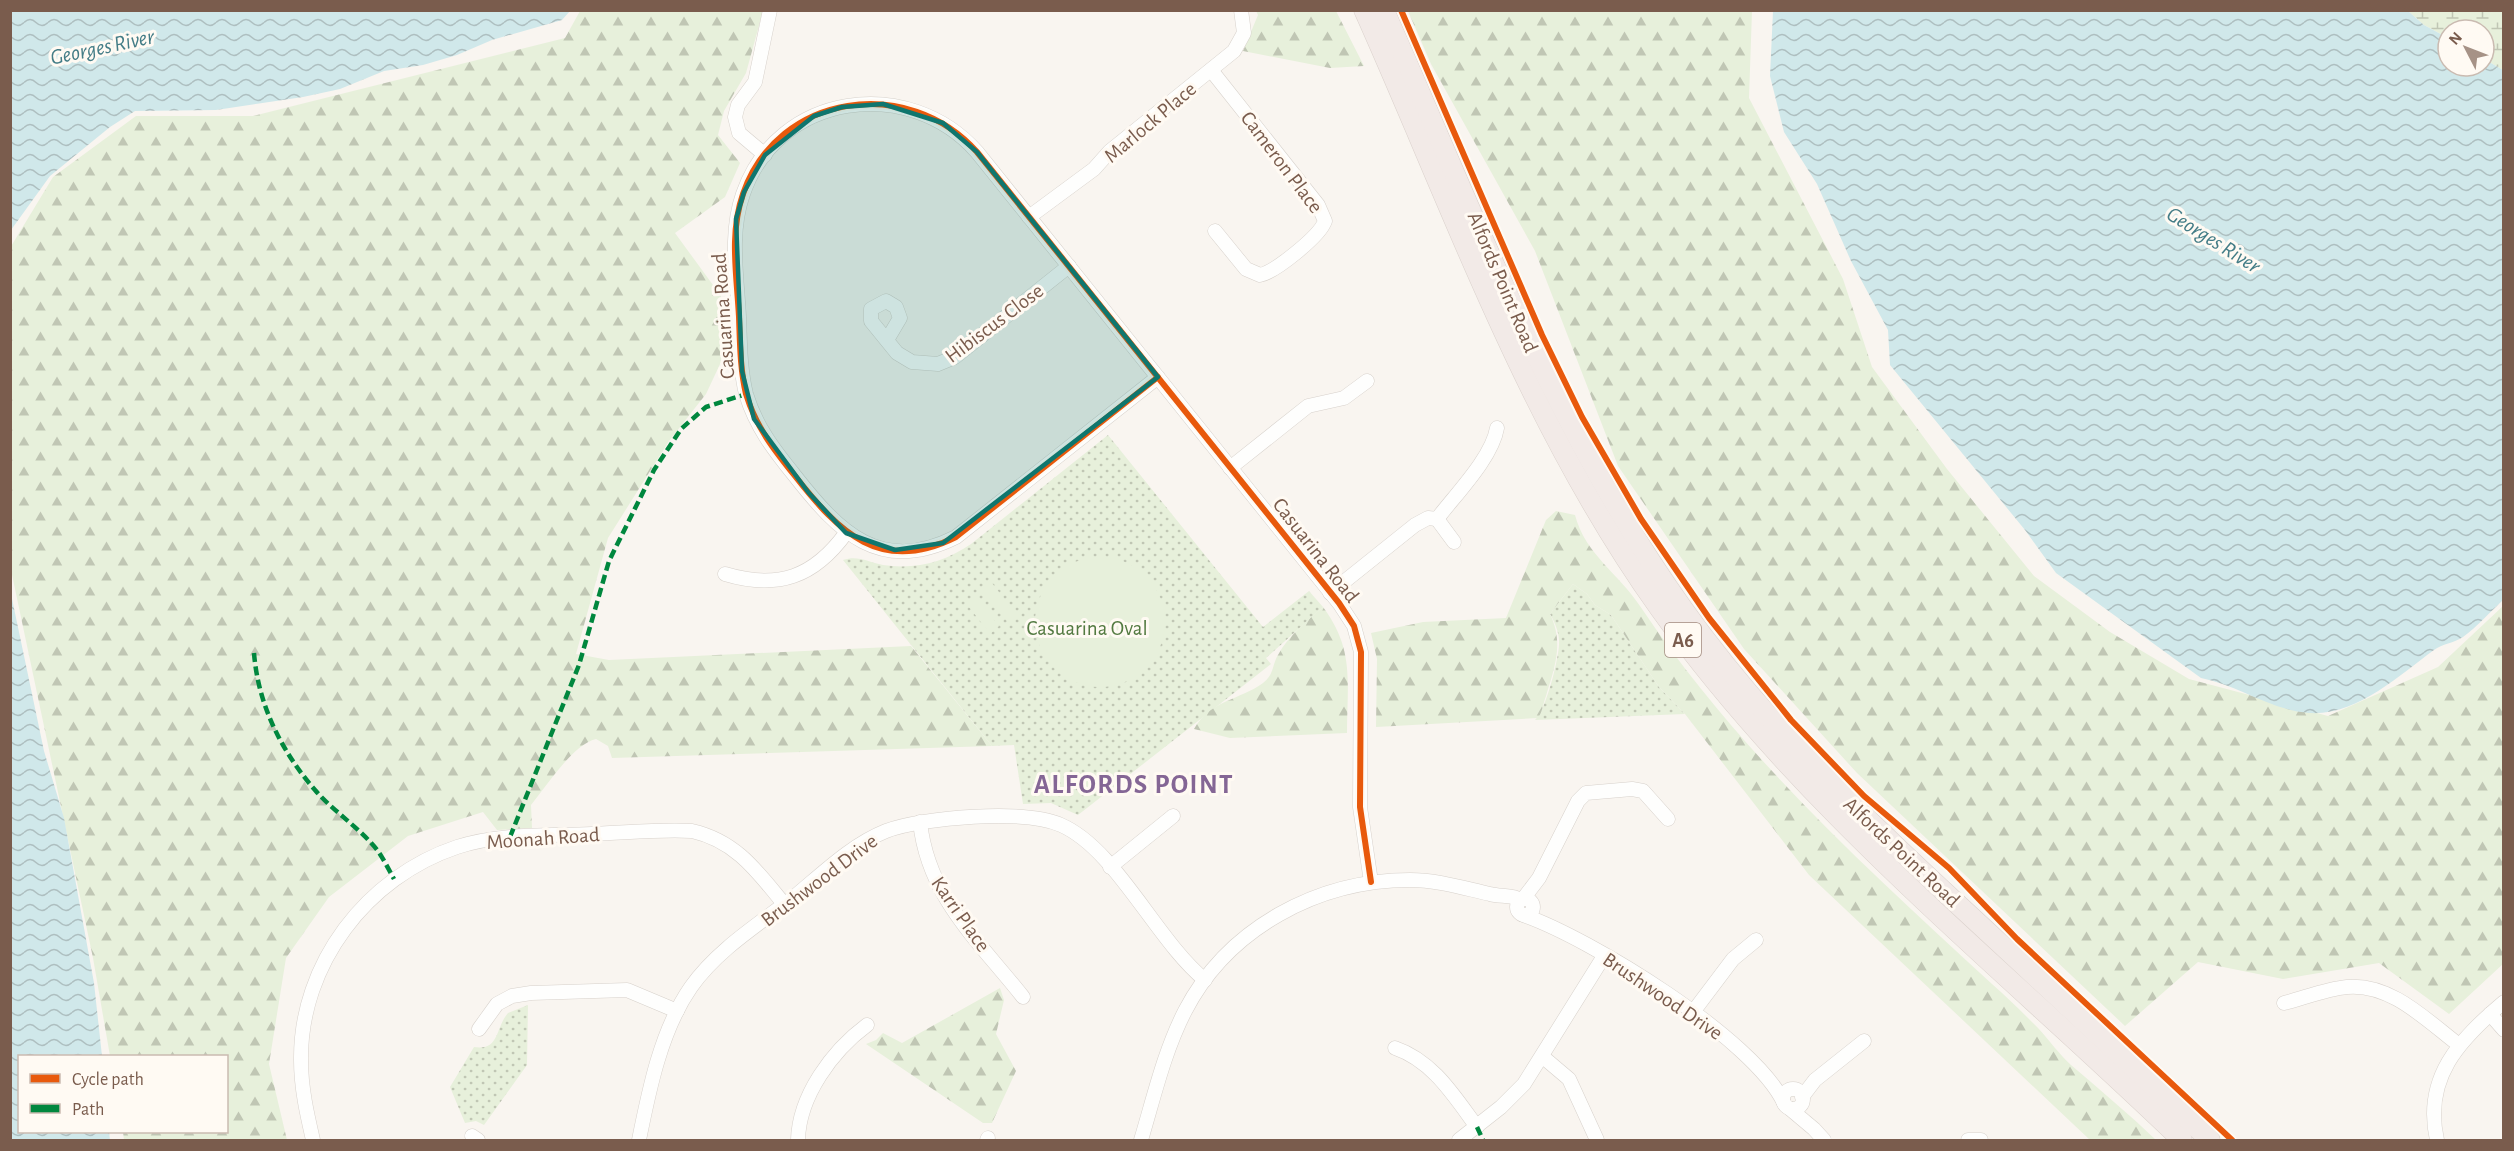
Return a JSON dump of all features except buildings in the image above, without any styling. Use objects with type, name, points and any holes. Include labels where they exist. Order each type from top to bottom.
[{"type":"highway","name":"Alfords Point Road","points":[[1364,10],[1537,405],[1594,508],[1658,606],[1728,699],[1807,787],[2182,1140]]},
{"type":"highway","name":"Alfords Point Road","points":[[1384,10],[1553,393],[1615,507],[1690,618],[1765,714],[1833,787],[2210,1140]]},
{"type":"street","points":[[765,155],[739,133],[735,117],[738,105],[754,82],[765,22],[770,10]]},
{"type":"street","name":"Marlock Place","points":[[1029,217],[1094,169],[1110,151],[1239,46],[1244,33],[1241,10]]},
{"type":"street","name":"Cameron Place","points":[[1211,70],[1318,205],[1325,221],[1316,236],[1270,272],[1260,275],[1246,268],[1215,231]]},
{"type":"street","name":"Casuarina Road","points":[[1158,377],[971,526],[950,540],[919,550],[895,550],[873,546],[846,533],[819,506],[767,441],[754,419],[746,394],[735,234],[744,192],[765,155],[790,130],[827,111],[870,103],[903,107],[933,117],[963,137],[1158,377],[1354,626],[1361,652],[1360,807],[1371,882]]},
{"type":"street","name":"Hibiscus Close","points":[[887,340],[897,353],[912,362],[930,365],[947,362],[1069,266]]},
{"type":"street","points":[[1230,468],[1308,406],[1336,401],[1367,381]]},
{"type":"street","points":[[1437,519],[1477,467],[1493,442],[1497,428]]},
{"type":"street","points":[[1330,593],[1415,525],[1428,518],[1437,519],[1454,542]]},
{"type":"street","points":[[725,574],[756,581],[796,576],[823,560],[846,533]]},
{"type":"street","points":[[1525,906],[1578,801],[1586,793],[1632,789],[1643,791],[1668,819]]},
{"type":"street","points":[[1110,867],[1173,816]]},
{"type":"street","name":"Brushwood Drive","points":[[639,1140],[664,1046],[676,1011],[692,985],[711,964],[784,904],[864,842],[887,831],[920,822],[1016,817],[1050,820],[1081,836],[1110,867],[1182,957],[1205,980]]},
{"type":"street","name":"Karri Place","points":[[920,822],[926,861],[940,892],[1023,997]]},
{"type":"street","name":"Moonah Road","points":[[313,1140],[304,1098],[301,1058],[305,1018],[317,977],[333,946],[358,912],[386,885],[423,861],[457,847],[496,838],[692,831],[714,837],[734,848],[752,864],[784,904]]},
{"type":"street","name":"Brushwood Drive","points":[[1141,1140],[1170,1046],[1186,1010],[1205,980],[1250,934],[1292,908],[1320,895],[1388,880],[1437,882],[1492,895],[1525,906],[1693,1012],[1764,1073],[1798,1095],[1814,1129]]},
{"type":"street","points":[[1693,1012],[1733,959],[1756,940]]},
{"type":"street","points":[[1459,1140],[1513,1096],[1543,1057],[1604,956]]},
{"type":"street","points":[[2284,1003],[2335,989],[2369,988],[2400,1001],[2459,1045]]},
{"type":"street","points":[[479,1029],[497,1004],[512,996],[531,993],[627,990],[676,1011]]},
{"type":"street","points":[[2438,1140],[2435,1125],[2436,1094],[2445,1068],[2459,1045],[2504,1002]]},
{"type":"street","points":[[2490,1014],[2504,1030]]},
{"type":"street","points":[[798,1140],[802,1111],[808,1096],[848,1041],[867,1025]]},
{"type":"street","points":[[1786,1105],[1786,1092],[1798,1095],[1864,1041]]},
{"type":"street","points":[[1395,1048],[1413,1055],[1429,1067],[1477,1127]]},
{"type":"street","points":[[1543,1057],[1569,1079],[1597,1140]]},
{"type":"street","name":"Brushwood Drive","points":[[1764,1073],[1786,1105],[1824,1140]]},
{"type":"street","points":[[1968,1140],[1981,1140]]},
{"type":"highlighted area","points":[[883,104],[943,123],[977,152],[1158,377],[943,543],[895,550],[846,533],[808,492],[754,419],[742,371],[736,219],[744,192],[765,155],[814,116],[842,107]]},
{"type":"green space","points":[[580,11],[763,11],[746,73],[724,111],[718,135],[740,163],[725,197],[675,233],[721,296],[721,362],[706,394],[669,441],[608,538],[576,654],[609,660],[911,646],[992,746],[612,758],[608,746],[596,739],[587,743],[569,757],[531,805],[532,828],[497,830],[483,812],[408,836],[329,897],[286,958],[269,1064],[287,1140],[124,1140],[123,1133],[228,1133],[228,1055],[110,1055],[93,958],[11,570],[10,248],[53,177],[136,116],[253,116],[565,38]]},
{"type":"green space","points":[[1256,11],[1336,11],[1364,66],[1330,68],[1243,51],[1258,15]]},
{"type":"green space","points":[[1408,11],[1752,11],[1749,98],[1843,279],[1872,367],[1947,469],[2034,576],[2110,632],[2189,679],[2328,716],[2438,667],[2503,606],[2503,964],[2449,1014],[2379,963],[2283,979],[2198,962],[2125,1026],[1857,773],[1744,649],[1618,466],[1535,251],[1431,64]]},
{"type":"green space","points":[[2408,11],[2503,11],[2503,70],[2496,66],[2496,18],[2436,18],[2436,32],[2424,25]]},
{"type":"green space","name":"Casuarina Oval","points":[[1108,435],[1263,627],[1309,591],[1323,607],[1266,658],[1271,664],[1078,815],[1051,803],[1023,804],[1014,745],[992,746],[843,560],[858,559],[883,565],[907,566],[929,563],[951,556],[971,544]]},
{"type":"green space","points":[[1556,511],[1575,515],[1586,541],[1632,595],[1678,660],[1761,759],[1805,806],[2021,1011],[2071,1065],[2156,1140],[2090,1140],[1809,875],[1685,714],[1659,687],[1611,615],[1595,605],[1587,594],[1573,584],[1550,614],[1557,635],[1557,655],[1538,718],[1376,727],[1377,659],[1371,633],[1423,622],[1506,618],[1546,520]]},
{"type":"green space","points":[[1100,557],[1125,562],[1146,576],[1160,597],[1165,622],[1160,647],[1146,668],[1125,682],[1100,687],[1075,682],[1054,668],[1040,647],[1035,622],[1040,597],[1054,576],[1075,562]]},
{"type":"green space","points":[[992,583],[1016,614],[1007,621],[983,590]]},
{"type":"green space","points":[[1573,584],[1587,594],[1595,605],[1611,615],[1659,687],[1685,714],[1535,720],[1547,696],[1558,652],[1558,633],[1550,614]]},
{"type":"green space","points":[[975,595],[999,626],[990,634],[966,603]]},
{"type":"green space","points":[[1323,607],[1333,623],[1345,652],[1348,682],[1347,733],[1230,738],[1194,729],[1208,712],[1267,680],[1287,641]]},
{"type":"green space","points":[[1000,988],[1004,1000],[996,1034],[1016,1071],[992,1123],[983,1123],[866,1044],[876,1040],[883,1033],[902,1043]]},
{"type":"green space","points":[[528,1005],[527,1065],[484,1125],[476,1121],[465,1123],[450,1087],[474,1047],[482,1047],[493,1042],[508,1013]]},
{"type":"water","name":"Georges River","points":[[11,10],[570,11],[562,20],[492,40],[457,55],[423,65],[384,71],[340,89],[216,110],[135,111],[110,127],[50,176],[11,230]]},
{"type":"water","name":"Georges River","points":[[1773,11],[2408,11],[2424,25],[2436,32],[2436,78],[2496,78],[2496,66],[2503,70],[2503,600],[2463,637],[2437,648],[2376,692],[2344,708],[2327,712],[2295,711],[2215,681],[2201,678],[2056,573],[2025,530],[1890,365],[1888,330],[1851,261],[1817,184],[1784,132],[1770,76]]},
{"type":"water","points":[[11,594],[44,751],[64,818],[94,983],[102,1055],[18,1055],[18,1133],[109,1133],[110,1140],[11,1140]]},
{"type":"marked path","points":[[510,837],[579,665],[609,561],[654,470],[681,429],[706,407],[746,394]]},
{"type":"marked path","points":[[254,653],[260,690],[282,743],[303,775],[322,798],[371,843],[394,879]]},
{"type":"marked path","points":[[1477,1127],[1483,1140]]},
{"type":"cycle path","points":[[1401,10],[1542,335],[1582,417],[1641,519],[1709,618],[1791,720],[1864,796],[1949,868],[2017,939],[2232,1140]]},
{"type":"cycle path","points":[[1158,377],[956,537],[929,548],[905,551],[883,549],[864,542],[845,530],[811,496],[760,428],[750,406],[741,366],[735,255],[736,224],[743,194],[760,160],[785,134],[814,116],[848,106],[882,105],[917,112],[949,128],[977,152],[1339,603],[1354,626],[1361,652],[1360,807],[1371,882]]},
{"type":"district","name":"ALFORDS POINT","points":[[1134,784]]}]
